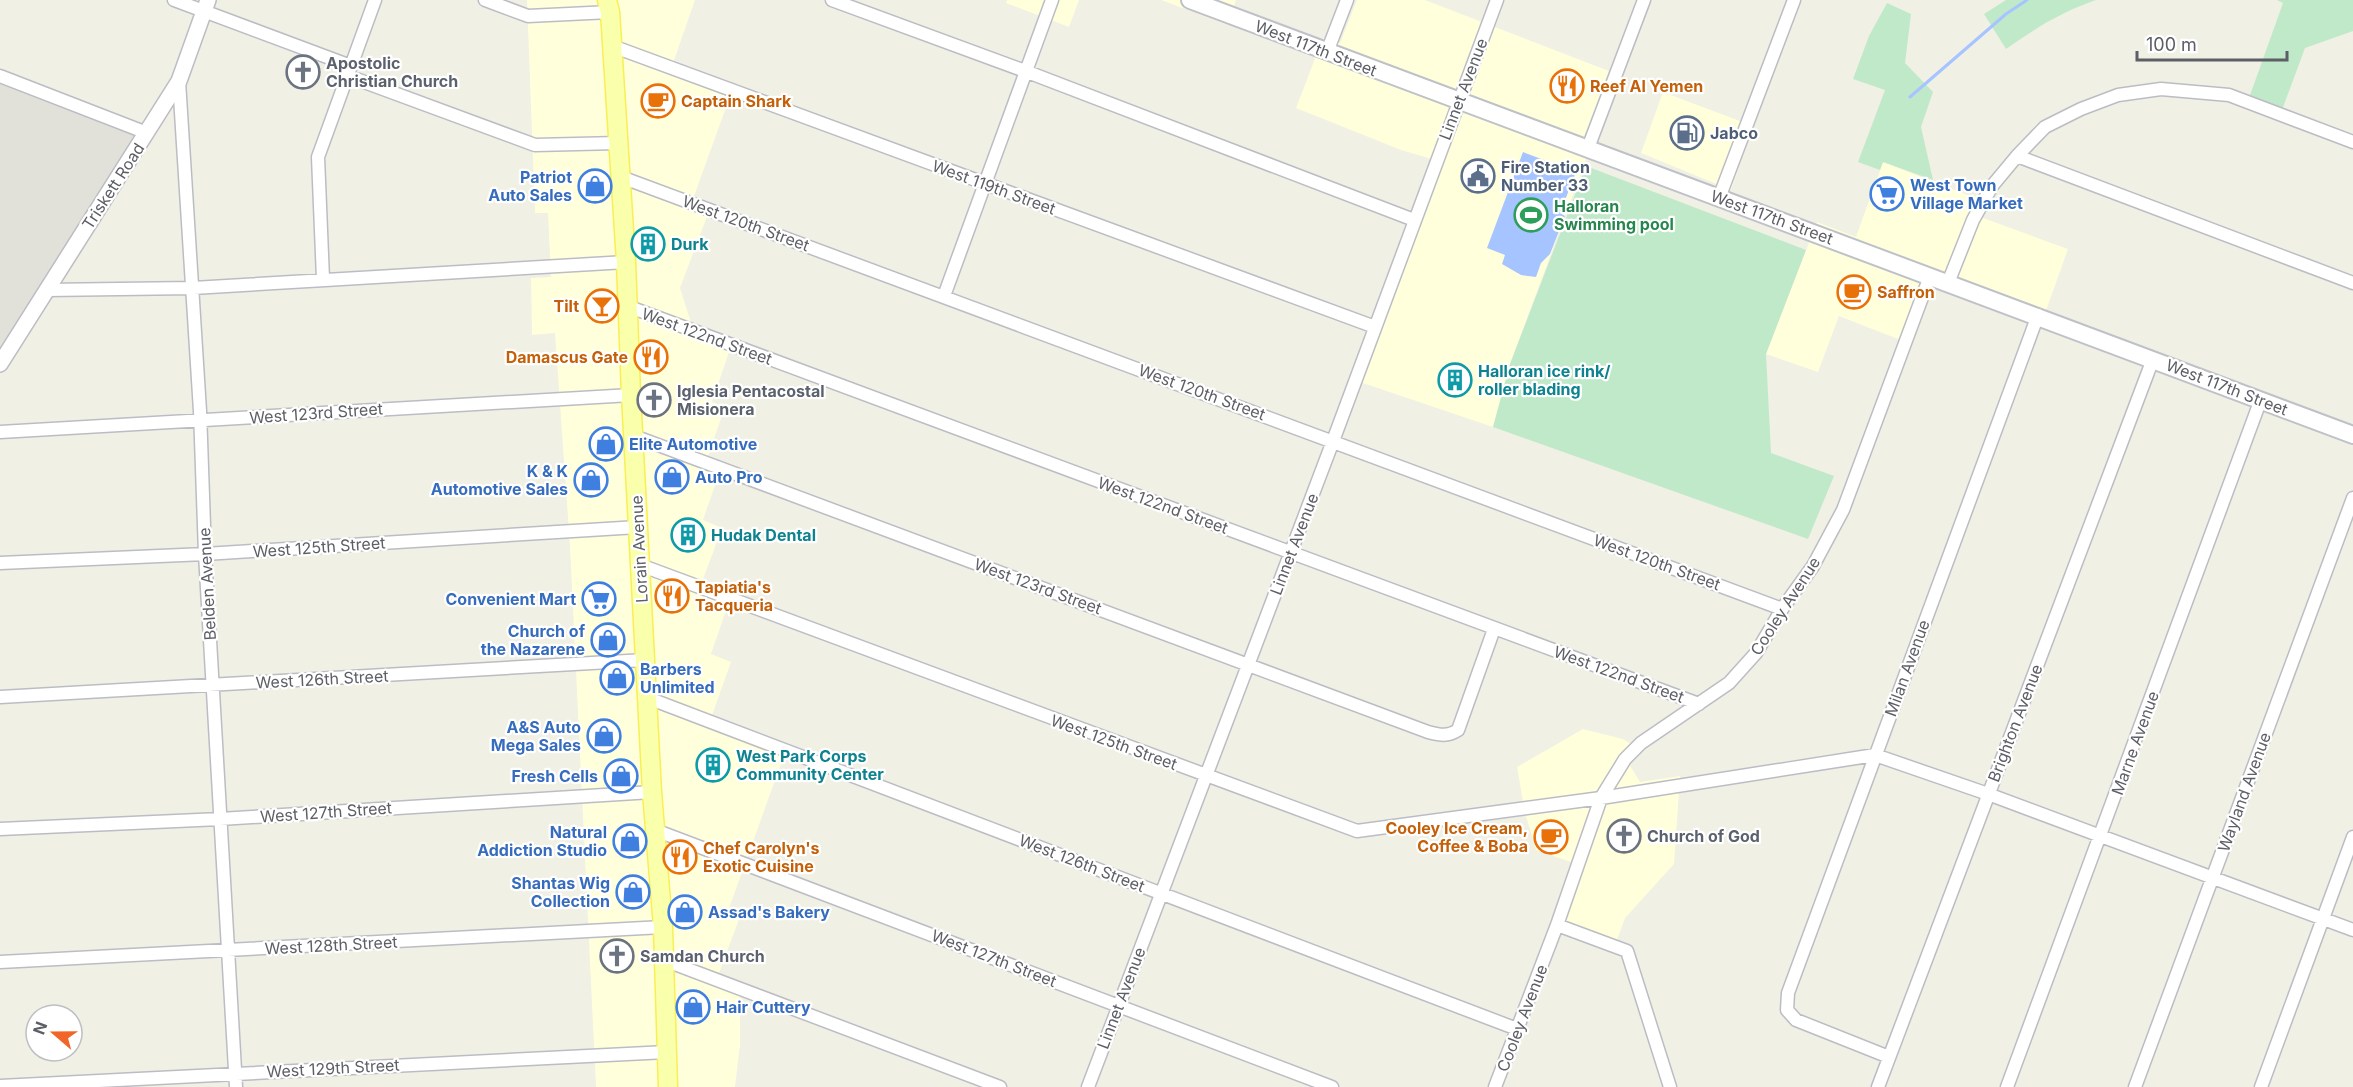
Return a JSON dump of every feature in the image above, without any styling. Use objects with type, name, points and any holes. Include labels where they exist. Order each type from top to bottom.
[{"type":"main road","name":"West 117th Street","points":[[1196,1],[2353,435]]},
{"type":"main road","name":"Lorain Avenue","points":[[610,4],[626,262],[652,792],[663,927],[668,1087]]},
{"type":"street","points":[[174,0],[206,6],[350,71],[535,145],[618,143]]},
{"type":"street","points":[[323,279],[318,157],[375,0]]},
{"type":"street","points":[[485,0],[528,16],[610,4]]},
{"type":"street","points":[[832,0],[1025,71],[1414,220]]},
{"type":"street","points":[[944,296],[1052,0]]},
{"type":"street","points":[[1327,52],[1347,0]]},
{"type":"street","name":"Linnet Avenue","points":[[1088,1087],[1333,441],[1497,0]]},
{"type":"street","points":[[1588,148],[1644,0]]},
{"type":"street","points":[[1719,198],[1794,0]]},
{"type":"street","name":"Triskett Road","points":[[0,364],[179,81],[206,6]]},
{"type":"street","name":"West 119th Street","points":[[612,46],[1375,327]]},
{"type":"street","points":[[0,76],[147,133]]},
{"type":"street","name":"Belden Avenue","points":[[179,81],[201,420],[206,554],[236,1087]]},
{"type":"street","points":[[1948,283],[1972,220],[1992,186],[2018,156],[2045,128],[2081,109],[2118,95],[2162,89],[2229,95],[2353,142]]},
{"type":"street","points":[[2018,156],[2353,284]]},
{"type":"street","name":"West 120th Street","points":[[621,177],[1782,609]]},
{"type":"street","points":[[46,290],[192,288],[626,262]]},
{"type":"street","name":"Cooley Avenue","points":[[1495,1087],[1557,925],[1601,798],[1625,759],[1658,730],[1728,682],[1756,653],[1782,609],[1813,566],[1843,510],[1930,276]]},
{"type":"street","name":"West 122nd Street","points":[[627,306],[1699,704]]},
{"type":"street","name":"Milan Avenue","points":[[1889,1057],[1796,1020],[1787,1010],[1788,993],[2038,315]]},
{"type":"street","name":"Brighton Avenue","points":[[1878,1087],[2153,359]]},
{"type":"street","name":"West 123rd Street","points":[[0,432],[631,395]]},
{"type":"street","name":"Marne Avenue","points":[[2007,1087],[2261,399]]},
{"type":"street","name":"West 123rd Street","points":[[634,436],[1428,732],[1450,735],[1458,730],[1494,629]]},
{"type":"street","name":"Wayland Avenue","points":[[2135,1087],[2353,498]]},
{"type":"street","name":"West 125th Street","points":[[0,563],[206,554],[638,527]]},
{"type":"street","name":"West 125th Street","points":[[640,565],[1357,831],[1601,798],[1875,755]]},
{"type":"street","name":"West 126th Street","points":[[0,697],[645,660]]},
{"type":"street","name":"West 126th Street","points":[[648,698],[1517,1029]]},
{"type":"street","points":[[1875,755],[1988,794],[2353,930]]},
{"type":"street","name":"West 127th Street","points":[[0,829],[220,819],[652,792]]},
{"type":"street","name":"West 127th Street","points":[[655,830],[1332,1087]]},
{"type":"street","points":[[2261,1087],[2353,837]]},
{"type":"street","points":[[1557,925],[1627,951],[1670,1087]]},
{"type":"street","name":"West 128th Street","points":[[0,962],[663,927]]},
{"type":"street","points":[[664,960],[1000,1087]]},
{"type":"street","name":"West 129th Street","points":[[0,1086],[667,1052]]},
{"type":"shaded area","points":[[527,0],[695,0],[672,66],[733,88],[693,199],[711,206],[680,288],[693,329],[732,343],[712,402],[725,407],[708,456],[723,462],[703,520],[722,528],[701,585],[731,596],[711,654],[731,662],[711,718],[787,747],[727,914],[739,919],[718,976],[740,985],[740,1045],[735,1087],[596,1087],[570,546],[555,333],[532,335],[531,278],[551,277],[548,213],[535,213]]},
{"type":"shaded area","points":[[1007,0],[1079,0],[1069,27],[1006,3]]},
{"type":"shaded area","points":[[1161,0],[1236,0],[1228,25]]},
{"type":"shaded area","points":[[1357,0],[1425,0],[1609,71],[1578,153],[1587,157],[1510,364],[1493,427],[1351,379],[1432,159],[1401,150],[1296,108],[1323,38],[1340,43]]},
{"type":"shaded area","points":[[2006,0],[2096,0],[2049,21],[2006,49],[1984,14]]},
{"type":"shaded area","points":[[2277,0],[2353,0],[2353,31],[2305,48],[2282,110],[2249,98],[2283,3]]},
{"type":"shaded area","points":[[1887,3],[1911,14],[1905,63],[1933,92],[1921,127],[1933,180],[1883,162],[1880,170],[1858,162],[1885,90],[1853,79],[1869,36]]},
{"type":"shaded area","points":[[0,76],[142,124],[0,349]]},
{"type":"shaded area","points":[[1663,92],[1753,126],[1731,190],[1641,153]]},
{"type":"shaded area","points":[[1883,162],[1978,199],[1972,214],[2068,249],[2042,322],[1926,280],[1903,341],[1839,316],[1818,372],[1766,354],[1817,222],[1856,237]]},
{"type":"shaded area","points":[[1586,166],[1806,250],[1766,354],[1771,453],[1834,476],[1808,539],[1493,427],[1510,364]]},
{"type":"shaded area","points":[[1583,729],[1623,739],[1640,750],[1629,764],[1640,782],[1680,776],[1674,864],[1625,918],[1617,940],[1554,918],[1574,863],[1536,850],[1525,813],[1517,767]]},
{"type":"water","name":"Halloran Swimming pool","points":[[1523,152],[1576,172],[1560,213],[1565,216],[1550,254],[1541,263],[1536,277],[1521,275],[1502,264],[1505,255],[1487,248]]},
{"type":"waterway","points":[[1910,97],[2006,14],[2027,0]]},
{"type":"place","name":"Apostolic Christian Church","points":[[303,72]]},
{"type":"place","name":"Reef Al Yemen","points":[[1567,86]]},
{"type":"place","name":"Captain Shark","points":[[658,101]]},
{"type":"place","name":"Jabco","points":[[1687,133]]},
{"type":"place","name":"Fire Station Number 33","points":[[1478,176]]},
{"type":"place","name":"Patriot Auto Sales","points":[[595,186]]},
{"type":"place","name":"West Town Village Market","points":[[1887,194]]},
{"type":"place","name":"Halloran Swimming pool","points":[[1531,215]]},
{"type":"place","name":"Durk","points":[[648,244]]},
{"type":"place","name":"Saffron","points":[[1854,292]]},
{"type":"place","name":"Tilt","points":[[602,306]]},
{"type":"place","name":"Damascus Gate","points":[[651,357]]},
{"type":"place","name":"Halloran ice rink/ roller blading","points":[[1455,380]]},
{"type":"place","name":"Iglesia Pentacostal Misionera","points":[[654,400]]},
{"type":"place","name":"Elite Automotive","points":[[606,444]]},
{"type":"place","name":"Auto Pro","points":[[672,477]]},
{"type":"place","name":"K & K Automotive Sales","points":[[591,480]]},
{"type":"place","name":"Hudak Dental","points":[[688,535]]},
{"type":"place","name":"Tapiatia's Tacqueria","points":[[672,596]]},
{"type":"place","name":"Convenient Mart","points":[[599,599]]},
{"type":"place","name":"Church of the Nazarene","points":[[608,640]]},
{"type":"place","name":"Barbers Unlimited","points":[[617,678]]},
{"type":"place","name":"A&S Auto Mega Sales","points":[[604,736]]},
{"type":"place","name":"West Park Corps Community Center","points":[[713,765]]},
{"type":"place","name":"Fresh Cells","points":[[621,776]]},
{"type":"place","name":"Church of God","points":[[1624,836]]},
{"type":"place","name":"Cooley Ice Cream, Coffee & Boba","points":[[1551,837]]},
{"type":"place","name":"Natural Addiction Studio","points":[[630,841]]},
{"type":"place","name":"Chef Carolyn's Exotic Cuisine","points":[[680,857]]},
{"type":"place","name":"Shantas Wig Collection","points":[[633,892]]},
{"type":"place","name":"Assad's Bakery","points":[[685,912]]},
{"type":"place","name":"Samdan Church","points":[[617,956]]},
{"type":"place","name":"Hair Cuttery","points":[[693,1007]]}]
